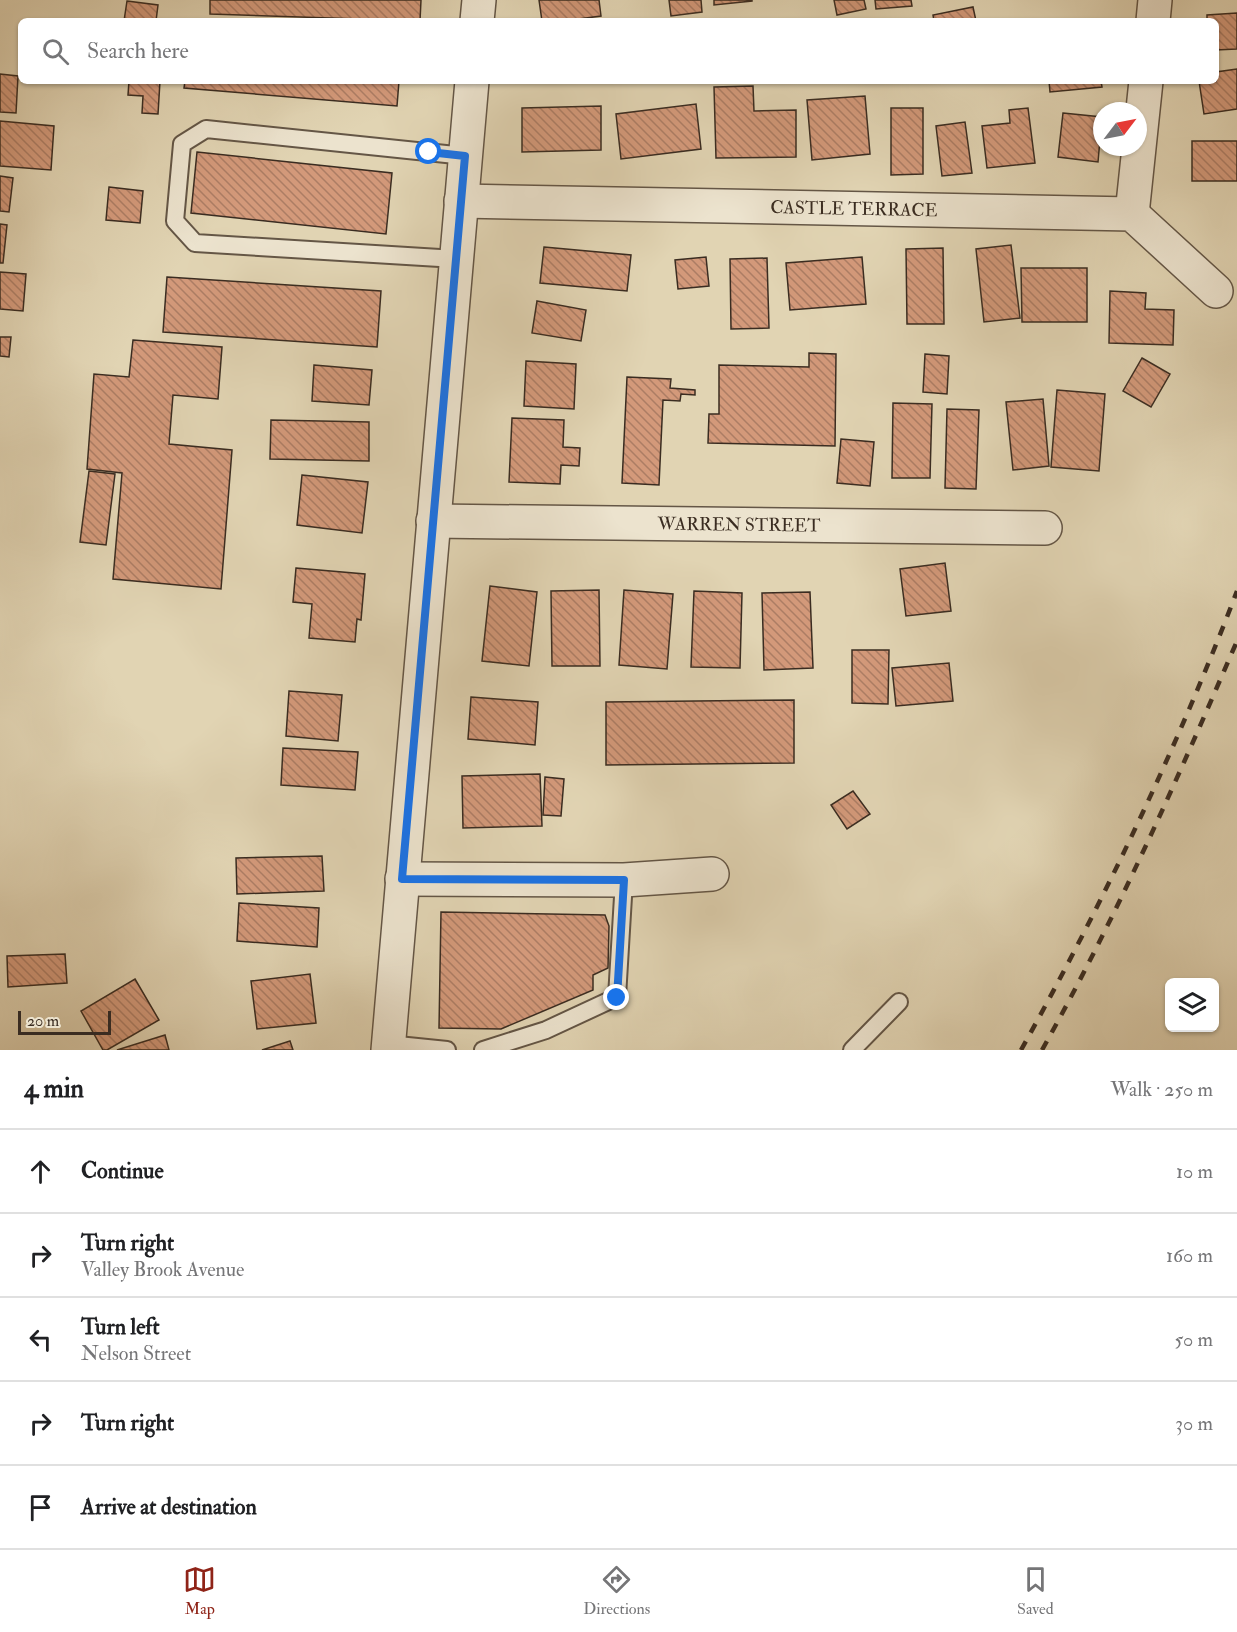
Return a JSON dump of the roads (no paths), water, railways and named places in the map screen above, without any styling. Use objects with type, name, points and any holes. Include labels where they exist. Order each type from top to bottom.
[{"type":"street","points":[[477,18],[479,0]]},
{"type":"street","points":[[1153,18],[1155,0]]},
{"type":"street","points":[[388,1047],[472,84]]},
{"type":"street","points":[[1146,84],[1132,214],[1216,291]]},
{"type":"street","name":"CASTLE TERRACE","points":[[461,201],[1132,214]]},
{"type":"street","name":"WARREN STREET","points":[[433,521],[1045,528]]},
{"type":"street","points":[[402,879],[624,880],[712,874]]},
{"type":"lane","points":[[456,260],[195,243],[175,221],[182,144],[206,129],[465,156]]},
{"type":"lane","points":[[483,1050],[546,1030],[617,998],[624,880]]},
{"type":"lane","points":[[852,1050],[899,1002]]},
{"type":"lane","points":[[388,1047],[447,1050]]},
{"type":"railway","points":[[1021,1050],[1081,939],[1137,824],[1190,708],[1237,591]]},
{"type":"railway","points":[[1042,1050],[1120,899],[1237,641]]}]
